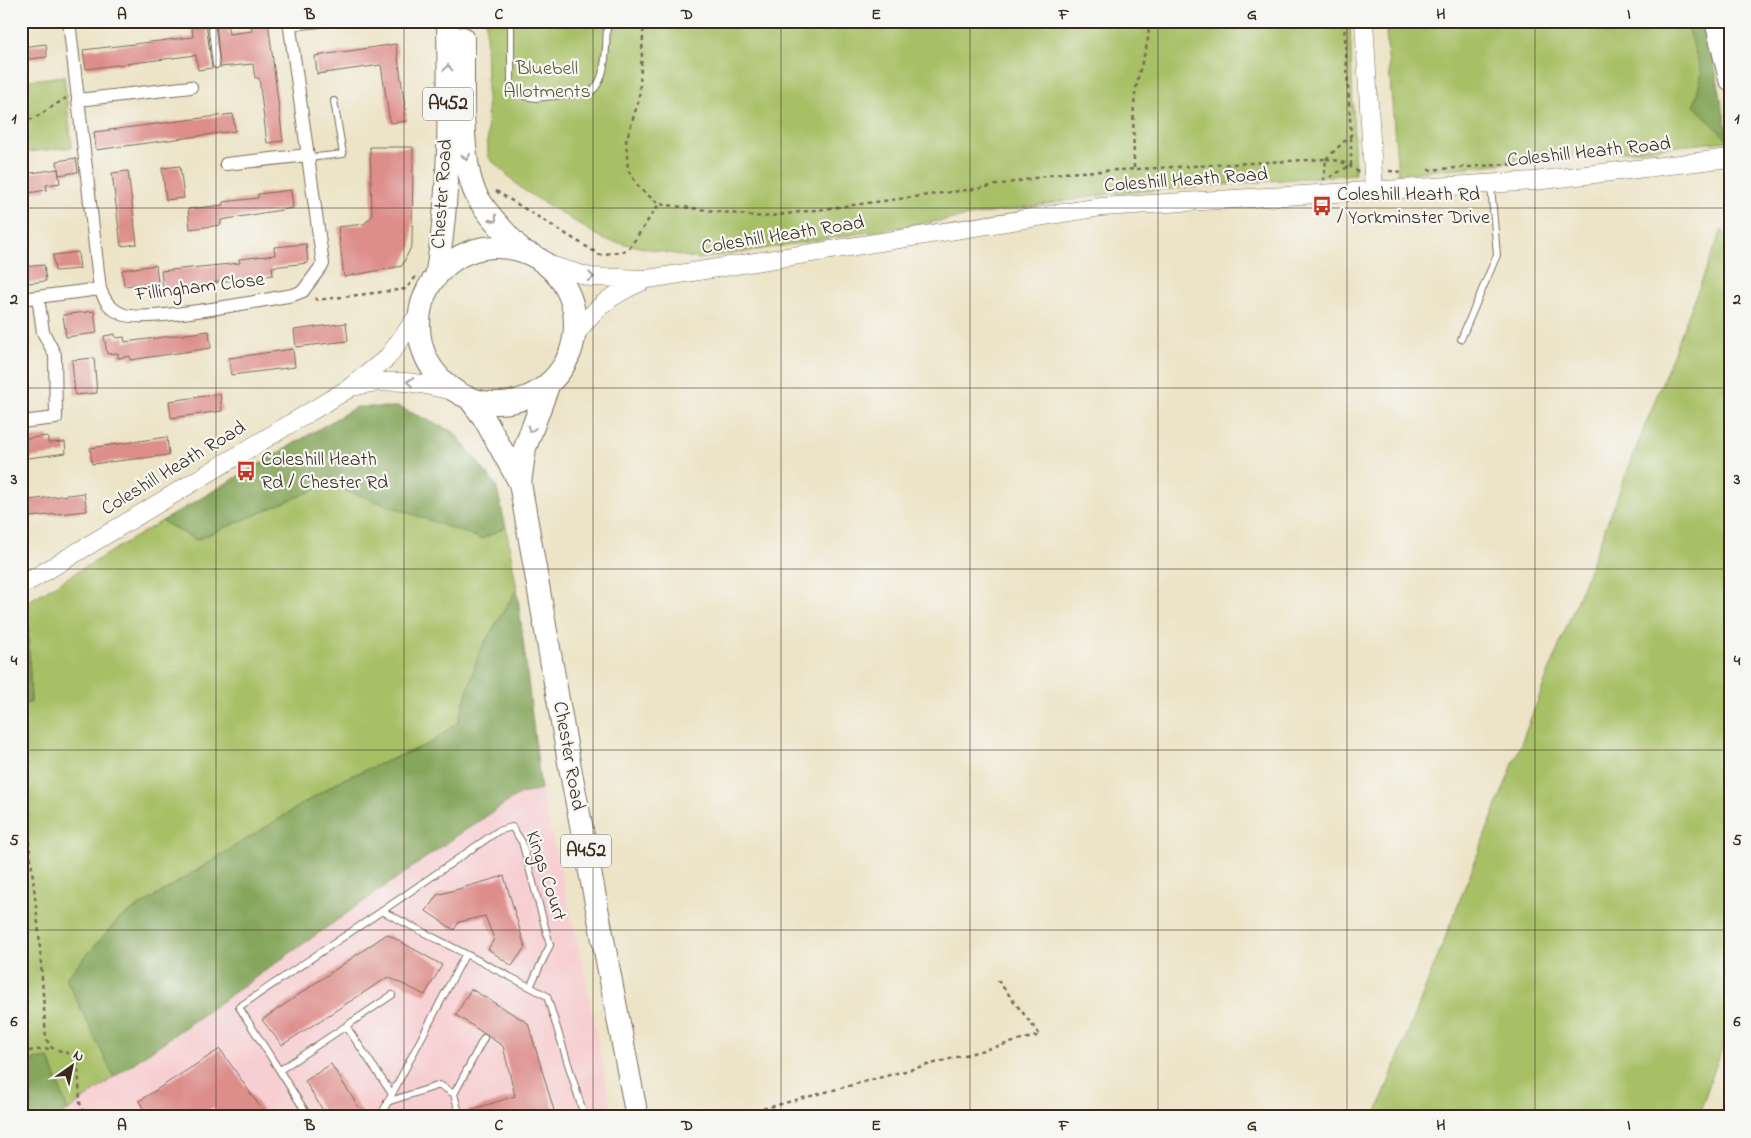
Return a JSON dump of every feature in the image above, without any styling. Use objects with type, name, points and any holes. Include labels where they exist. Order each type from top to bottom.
[{"type":"highway","name":"Chester Road","points":[[430,272],[444,232],[448,187],[448,21]]},
{"type":"highway","name":"Chester Road","points":[[463,21],[466,158],[471,183],[478,198],[522,251]]},
{"type":"highway","points":[[1716,21],[1730,79]]},
{"type":"highway","points":[[503,247],[522,251],[544,263],[559,278],[569,296],[574,316],[574,337],[569,354],[561,370],[549,383],[531,395],[511,402],[490,403],[463,395],[440,378],[426,359],[420,337],[420,314],[430,272],[475,251],[503,247]]},
{"type":"highway","name":"Chester Road","points":[[520,483],[525,448],[549,383]]},
{"type":"highway","name":"Chester Road","points":[[463,395],[501,446],[520,483],[571,772],[637,1117]]},
{"type":"street","name":"Fillingham Close","points":[[69,21],[100,289],[111,308],[124,316],[150,317],[293,295],[305,289]]},
{"type":"street","points":[[305,289],[323,264],[290,23],[319,21]]},
{"type":"street","points":[[1364,21],[1374,191]]},
{"type":"street","points":[[78,95],[190,88]]},
{"type":"street","points":[[226,164],[308,156]]},
{"type":"street","name":"Coleshill Heath Road","points":[[544,263],[590,278],[648,279],[1101,207],[1323,187],[1374,191],[1534,182],[1722,159]]},
{"type":"street","name":"Coleshill Heath Road","points":[[574,337],[591,313],[603,302],[616,293],[648,279]]},
{"type":"street","points":[[21,299],[100,289]]},
{"type":"street","points":[[21,422],[56,418],[55,355],[43,332],[38,297]]},
{"type":"street","name":"Coleshill Heath Road","points":[[21,586],[348,388],[387,358],[420,314]]},
{"type":"street","name":"Coleshill Heath Road","points":[[348,388],[379,381],[399,380],[421,383],[463,395]]},
{"type":"lane","points":[[212,21],[216,66]]},
{"type":"lane","points":[[511,21],[511,84],[524,96],[536,98],[590,92],[597,88],[601,80],[605,54],[607,21]]},
{"type":"lane","points":[[308,156],[343,154],[334,101]]},
{"type":"lane","points":[[1461,339],[1497,255],[1491,184]]},
{"type":"lane","name":"Kings Court","points":[[382,911],[498,830],[512,827],[522,842],[550,945],[530,987]]},
{"type":"lane","points":[[309,1117],[239,1007],[382,911],[547,996],[583,1112],[581,1117]]},
{"type":"lane","points":[[380,1117],[465,955]]},
{"type":"lane","points":[[280,1070],[392,995]]},
{"type":"lane","points":[[346,1026],[392,1094]]},
{"type":"lane","points":[[454,1094],[484,1038]]},
{"type":"lane","points":[[387,1102],[440,1085],[454,1094],[460,1117]]},
{"type":"path","points":[[644,21],[639,99],[626,141],[628,170],[640,189],[659,204],[762,217],[981,188],[1062,173],[1326,159],[1337,160],[1350,165],[1357,172],[1402,172]]},
{"type":"path","points":[[1134,168],[1134,112],[1138,78],[1150,39],[1148,21]]},
{"type":"path","points":[[1323,187],[1350,165],[1351,135],[1344,21]]},
{"type":"path","points":[[21,120],[34,119],[78,95]]},
{"type":"path","points":[[1323,187],[1326,159],[1351,135]]},
{"type":"path","points":[[1420,171],[1508,164],[1517,166]]},
{"type":"path","points":[[471,183],[489,187],[600,255],[628,250],[659,204]]},
{"type":"path","points":[[305,289],[317,300],[392,293],[406,290],[430,272]]},
{"type":"path","points":[[21,769],[39,934],[46,1039],[52,1048]]},
{"type":"path","points":[[732,1117],[1040,1035],[996,978]]},
{"type":"path","points":[[21,1052],[52,1048],[72,1055],[78,1064],[80,1103],[86,1117]]},
{"type":"shaded area","points":[[541,790],[584,969],[613,1117],[59,1117],[464,831],[520,794]]},
{"type":"green space","name":"Bluebell Allotments","points":[[486,21],[1350,21],[1355,174],[1110,194],[699,259],[605,240],[522,189],[488,157]]},
{"type":"green space","points":[[1385,21],[1706,21],[1729,141],[1398,174]]},
{"type":"green space","points":[[1685,21],[1706,21],[1729,141],[1694,106],[1702,73]]},
{"type":"green space","points":[[64,76],[72,147],[21,153],[21,81]]},
{"type":"green space","points":[[1722,229],[1730,243],[1730,1026],[1698,1117],[1375,1117]]},
{"type":"green space","points":[[356,407],[399,407],[454,432],[496,485],[506,527],[482,539],[328,484],[196,540],[162,521]]},
{"type":"green space","points":[[328,484],[482,539],[506,527],[517,589],[480,650],[458,722],[431,743],[341,780],[119,919],[66,978],[114,1077],[68,1111],[49,1058],[21,1062],[21,703],[31,703],[27,602],[162,521],[196,540]]},
{"type":"green space","points":[[517,589],[541,790],[520,794],[464,831],[114,1077],[66,978],[119,919],[341,780],[431,743],[458,722],[480,650]]},
{"type":"green space","points":[[27,602],[31,703],[21,703],[21,605]]},
{"type":"green space","points":[[49,1058],[68,1111],[59,1117],[21,1117],[21,1062]]},
{"type":"building","points":[[191,21],[204,21],[204,25],[206,24],[212,68],[198,70],[196,55],[86,69],[83,50],[193,37]]},
{"type":"building","points":[[250,21],[268,21],[283,141],[267,143],[259,78],[255,78],[253,64],[220,67],[216,23],[227,22],[229,34],[252,31]]},
{"type":"building","points":[[46,44],[47,57],[21,60],[21,47]]},
{"type":"building","points":[[396,44],[407,121],[390,123],[381,65],[317,74],[315,56]]},
{"type":"building","points":[[233,114],[235,131],[96,150],[94,132]]},
{"type":"building","points":[[370,147],[413,147],[412,245],[402,266],[344,277],[338,227],[364,224],[372,216]]},
{"type":"building","points":[[76,158],[78,172],[59,175],[57,161]]},
{"type":"building","points":[[180,166],[184,198],[166,200],[162,168]]},
{"type":"building","points":[[58,169],[60,183],[46,185],[47,190],[28,193],[25,174]]},
{"type":"building","points":[[128,171],[137,244],[121,246],[112,173]]},
{"type":"building","points":[[291,190],[293,208],[221,220],[221,225],[190,229],[188,209],[223,205],[223,202],[258,198],[258,194]]},
{"type":"building","points":[[306,244],[308,263],[272,267],[273,275],[163,289],[161,271],[240,263],[239,259],[275,255],[274,247]]},
{"type":"building","points":[[78,252],[80,269],[55,271],[53,255]]},
{"type":"building","points":[[44,265],[46,281],[21,284],[21,267]]},
{"type":"building","points":[[156,265],[158,282],[124,286],[122,270]]},
{"type":"building","points":[[94,311],[97,333],[66,337],[63,315]]},
{"type":"building","points":[[346,323],[348,341],[296,347],[294,330]]},
{"type":"building","points":[[209,331],[211,348],[130,360],[130,356],[118,358],[118,353],[107,354],[104,336],[115,334],[116,338],[124,337],[125,342]]},
{"type":"building","points":[[293,349],[295,367],[231,375],[229,358]]},
{"type":"building","points":[[94,358],[97,393],[75,395],[72,360]]},
{"type":"building","points":[[220,394],[222,411],[171,418],[169,401]]},
{"type":"building","points":[[48,436],[48,443],[65,442],[66,453],[21,459],[21,439]]},
{"type":"building","points":[[167,437],[169,455],[92,464],[90,448]]},
{"type":"building","points":[[84,493],[87,511],[21,518],[21,501]]},
{"type":"building","points":[[504,876],[525,947],[512,966],[488,949],[494,939],[485,916],[459,922],[454,930],[426,911],[437,895]]},
{"type":"building","points":[[387,934],[442,965],[425,995],[388,977],[282,1045],[262,1020]]},
{"type":"building","points":[[471,989],[528,1023],[555,1114],[547,1117],[465,1117],[464,1112],[515,1096],[503,1046],[456,1015]]},
{"type":"building","points":[[220,1049],[267,1117],[220,1117],[213,1107],[197,1117],[148,1117],[139,1101]]},
{"type":"building","points":[[331,1064],[365,1117],[327,1117],[305,1081]]},
{"type":"place","name":"Coleshill Heath Rd / Yorkminster Drive","points":[[1322,206]]},
{"type":"place","name":"Coleshill Heath Rd / Chester Rd","points":[[246,471]]}]
